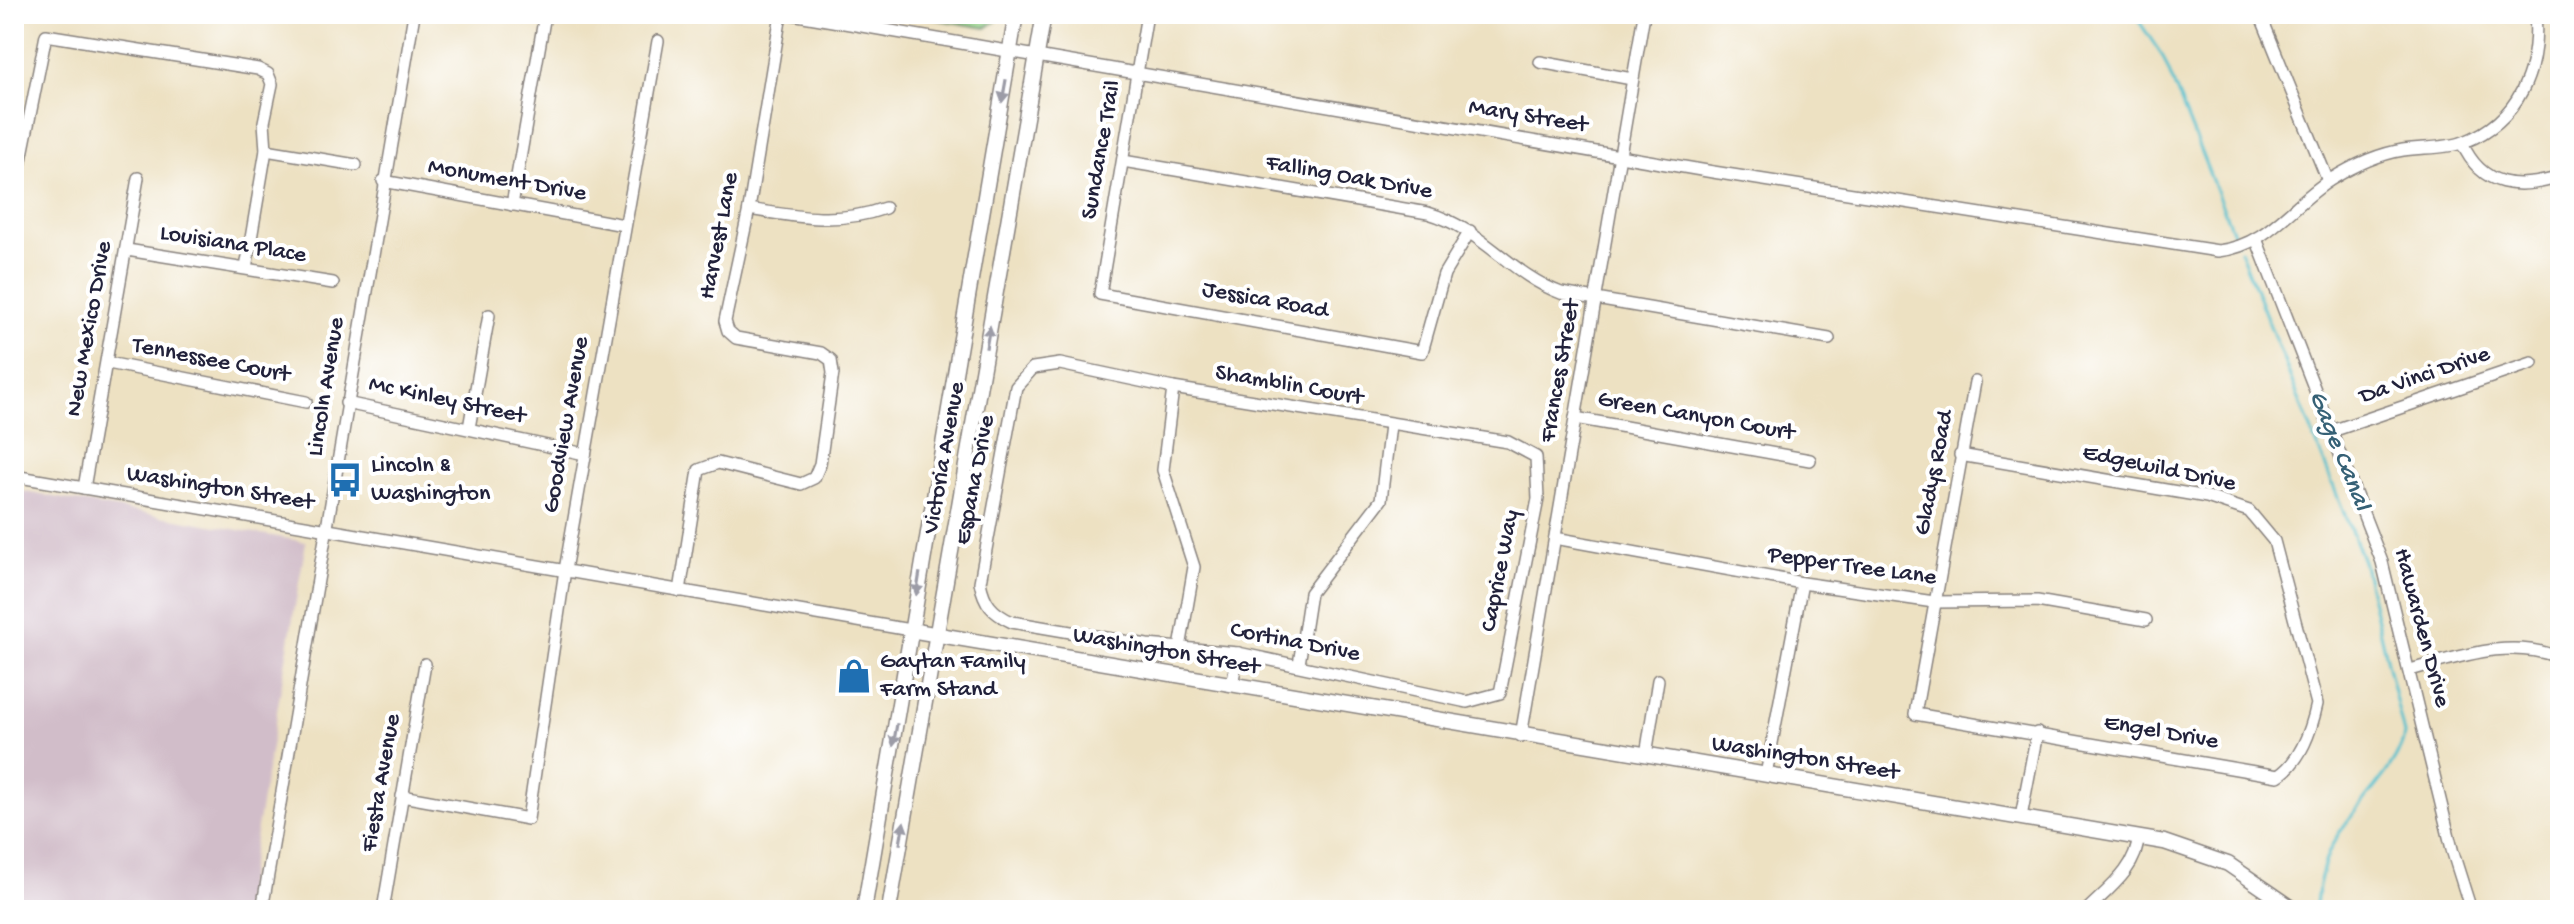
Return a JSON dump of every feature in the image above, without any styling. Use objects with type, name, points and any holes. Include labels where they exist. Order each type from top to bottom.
[{"type":"main road","name":"Victoria Avenue","points":[[864,910],[1016,14]]},
{"type":"main road","name":"Victoria Avenue","points":[[889,910],[1044,14]]},
{"type":"main road","name":"Washington Street","points":[[910,630],[1521,736],[2138,837],[2176,845],[2228,864],[2295,910]]},
{"type":"street","name":"Lincoln Avenue","points":[[262,910],[383,181],[414,14]]},
{"type":"street","name":"Harvest Lane","points":[[680,591],[699,470],[718,463],[801,484],[814,478],[820,464],[833,373],[831,360],[821,353],[736,338],[728,331],[725,321],[749,209],[781,14]]},
{"type":"street","name":"Mary Street","points":[[792,14],[1137,75],[2206,251],[2232,250],[2252,243]]},
{"type":"street","name":"Sundance Trail","points":[[1100,294],[1147,14]]},
{"type":"street","name":"Frances Street","points":[[1521,736],[1644,14]]},
{"type":"street","points":[[2260,14],[2328,181]]},
{"type":"street","points":[[2252,243],[2328,181],[2399,151],[2462,143],[2489,129],[2520,97],[2534,62],[2535,14]]},
{"type":"street","points":[[512,205],[544,20]]},
{"type":"street","points":[[14,195],[46,35],[258,69],[268,74],[272,84],[264,122],[266,150],[246,268]]},
{"type":"street","name":"Goodview Avenue","points":[[402,796],[528,819],[565,570],[658,41]]},
{"type":"street","points":[[1540,62],[1632,79]]},
{"type":"street","points":[[2462,143],[2469,159],[2483,173],[2506,184],[2531,186],[2560,177]]},
{"type":"street","points":[[266,150],[356,165]]},
{"type":"street","name":"Falling Oak Drive","points":[[1123,161],[1428,213],[1452,220],[1527,278],[1561,293],[1829,339]]},
{"type":"street","name":"New Mexico Drive","points":[[84,488],[138,178]]},
{"type":"street","name":"Monument Drive","points":[[383,181],[624,225]]},
{"type":"street","points":[[749,209],[810,220],[837,220],[885,208]]},
{"type":"street","name":"Jessica Road","points":[[1100,294],[1422,352],[1444,274],[1470,231]]},
{"type":"street","name":"Hawarden Drive","points":[[2252,243],[2332,431],[2382,562],[2453,853],[2471,910]]},
{"type":"street","name":"Louisiana Place","points":[[127,250],[333,283]]},
{"type":"street","points":[[469,428],[489,315]]},
{"type":"street","name":"Tennessee Court","points":[[108,363],[306,402]]},
{"type":"street","name":"Da Vinci Drive","points":[[2332,431],[2532,363]]},
{"type":"street","name":"Shamblin Court","points":[[1033,368],[1060,364],[1173,388],[1508,442],[1536,457]]},
{"type":"street","name":"Espana Drive","points":[[988,606],[980,582],[1016,387],[1033,368]]},
{"type":"street","name":"Gladys Road","points":[[1915,714],[1975,382]]},
{"type":"street","points":[[1173,388],[1163,470],[1194,567],[1180,648]]},
{"type":"street","name":"Mc Kinley Street","points":[[346,403],[585,454]]},
{"type":"street","name":"Green Canyon Court","points":[[1575,418],[1810,460]]},
{"type":"street","points":[[1299,664],[1310,593],[1381,500],[1390,425]]},
{"type":"street","name":"Edgewild Drive","points":[[1960,455],[2207,497],[2249,511],[2274,541],[2317,704],[2313,724],[2293,767],[2278,776]]},
{"type":"street","name":"Caprice Way","points":[[1500,693],[1538,499],[1536,457]]},
{"type":"street","name":"Washington Street","points":[[14,476],[910,630]]},
{"type":"street","name":"Pepper Tree Lane","points":[[1555,538],[1802,583],[1934,602],[2037,601],[2146,620]]},
{"type":"street","points":[[1766,775],[1802,583]]},
{"type":"street","name":"Cortina Drive","points":[[988,606],[1012,622],[1180,648],[1238,653],[1467,702],[1500,693]]},
{"type":"street","points":[[2410,670],[2506,648],[2529,649],[2560,658]]},
{"type":"street","points":[[1232,685],[1238,653]]},
{"type":"street","name":"Fiesta Avenue","points":[[383,910],[425,664]]},
{"type":"street","points":[[1646,755],[1658,680]]},
{"type":"street","name":"Engel Drive","points":[[1915,714],[2278,776]]},
{"type":"street","points":[[2021,817],[2037,733]]},
{"type":"street","points":[[2087,910],[2127,869],[2135,854],[2138,837]]},
{"type":"shaded area","points":[[14,490],[306,542],[243,910],[14,910]]},
{"type":"green space","points":[[904,14],[999,14],[998,20],[986,28]]},
{"type":"waterway","name":"Gage Canal","points":[[2134,14],[2163,57],[2237,243]]},
{"type":"waterway","name":"Gage Canal","points":[[2240,250],[2363,561],[2404,734],[2394,760],[2332,846],[2316,904]]},
{"type":"place","name":"Lincoln & Washington","points":[[345,480]]},
{"type":"place","name":"Gaytan Family Farm Stand","points":[[854,676]]}]
